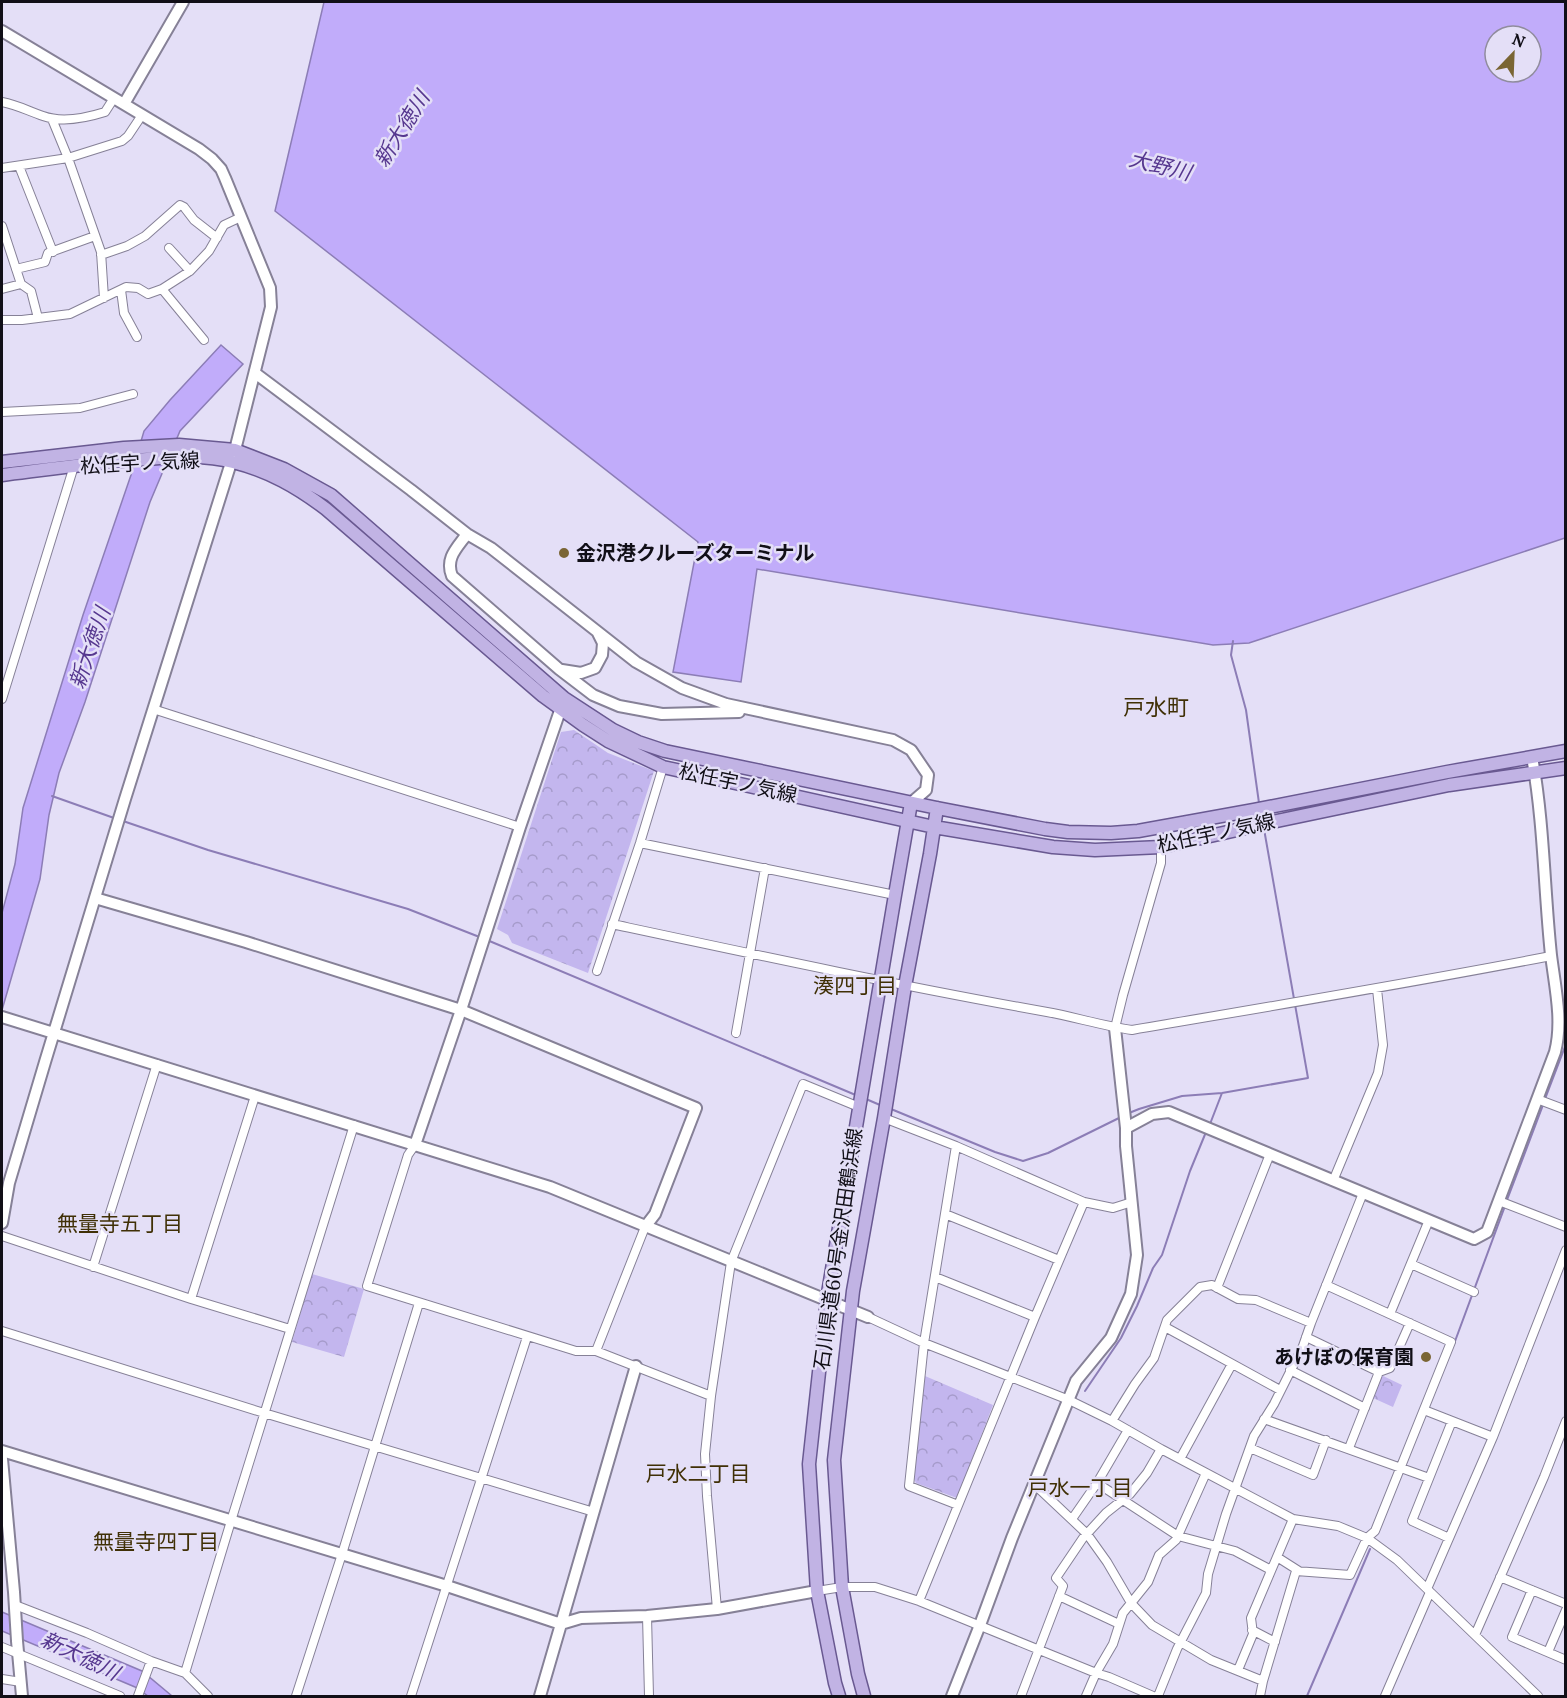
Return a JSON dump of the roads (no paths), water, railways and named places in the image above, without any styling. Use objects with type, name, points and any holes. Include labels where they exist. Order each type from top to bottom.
[{"type":"main road","name":"松任宇ノ気線","points":[[2,475],[74,466],[123,454],[179,445],[284,469],[331,495],[562,704],[608,741],[663,767],[934,827],[1053,847],[1095,850],[1161,847],[1449,785],[1566,768]]},
{"type":"main road","name":"松任宇ノ気線","points":[[2,462],[123,454],[175,457],[233,456]]},
{"type":"main road","name":"松任宇ノ気線","points":[[562,704],[638,742],[665,751],[911,803],[1068,832],[1138,831],[1566,751]]},
{"type":"main road","name":"石川県道60号金沢田鶴浜線","points":[[839,1696],[817,1590],[809,1464],[827,1299],[911,803]]},
{"type":"main road","name":"石川県道60号金沢田鶴浜線","points":[[864,1696],[842,1587],[834,1460],[850,1309],[937,808]]},
{"type":"street","points":[[2,102],[18,105],[44,117],[52,118],[77,118],[105,112],[119,101],[183,2]]},
{"type":"street","points":[[2,31],[200,149],[212,159],[221,169],[270,288],[271,307],[233,456],[54,1032],[9,1183],[2,1223]]},
{"type":"street","points":[[2,168],[68,158],[122,141],[142,115]]},
{"type":"street","points":[[52,118],[101,255],[104,298]]},
{"type":"street","points":[[19,166],[53,252]]},
{"type":"street","points":[[101,255],[127,246],[145,236],[180,206],[184,207],[194,220],[217,238]]},
{"type":"street","points":[[2,320],[70,314],[126,287],[138,288],[148,294],[162,289],[190,271],[209,251],[224,225],[241,217]]},
{"type":"street","points":[[2,226],[3,237],[21,284],[31,291],[38,318]]},
{"type":"street","points":[[16,269],[45,262],[48,253],[95,236]]},
{"type":"street","points":[[169,248],[190,271]]},
{"type":"street","points":[[2,289],[21,284]]},
{"type":"street","points":[[162,289],[204,340]]},
{"type":"street","points":[[121,290],[124,313],[137,337]]},
{"type":"street","points":[[255,373],[467,534],[491,548],[636,662],[682,688],[726,704],[893,740],[911,750],[928,775],[926,790],[937,808]]},
{"type":"street","points":[[2,412],[80,408],[133,394]]},
{"type":"street","points":[[2,699],[74,466]]},
{"type":"street","points":[[467,534],[451,557],[449,567],[452,576],[559,669],[593,695],[619,706],[662,714],[757,712]]},
{"type":"street","points":[[559,669],[581,673],[595,668],[602,656],[603,643],[596,631]]},
{"type":"street","points":[[562,704],[415,1145],[408,1155],[368,1286],[576,1352],[596,1351],[711,1396]]},
{"type":"street","points":[[153,709],[520,826]]},
{"type":"street","points":[[1126,1128],[1152,1114],[1169,1112],[1474,1239],[1487,1232],[1538,1100],[1559,1038],[1557,990],[1551,956],[1539,795],[1532,757]]},
{"type":"street","points":[[597,971],[663,767]]},
{"type":"street","points":[[911,803],[926,790]]},
{"type":"street","points":[[640,843],[895,895]]},
{"type":"street","points":[[952,1696],[1012,1538],[1076,1381],[1111,1338],[1131,1294],[1137,1255],[1115,1028],[1161,863],[1161,847]]},
{"type":"street","points":[[736,1033],[765,868]]},
{"type":"street","points":[[95,898],[461,1010],[696,1108],[655,1214],[645,1227],[596,1351]]},
{"type":"street","points":[[612,924],[905,986],[1131,1030],[1377,989],[1551,956]]},
{"type":"street","points":[[1333,1180],[1378,1073],[1383,1045],[1377,989]]},
{"type":"street","points":[[3,1017],[550,1187],[827,1299],[924,1343],[1069,1400],[1293,1519],[1338,1526],[1367,1538],[1397,1560],[1538,1696]]},
{"type":"street","points":[[93,1267],[157,1064]]},
{"type":"street","points":[[717,1609],[705,1454],[711,1396],[731,1262],[803,1084],[859,1107]]},
{"type":"street","points":[[191,1299],[255,1096]]},
{"type":"street","points":[[1538,1100],[1566,1110]]},
{"type":"street","points":[[884,1118],[956,1146],[1084,1202],[1113,1208],[1132,1202]]},
{"type":"street","points":[[186,1673],[354,1125]]},
{"type":"street","points":[[956,1146],[924,1343],[909,1486],[957,1505]]},
{"type":"street","points":[[1217,1287],[1270,1154]]},
{"type":"street","points":[[1158,1696],[1181,1642],[1206,1593],[1208,1574],[1216,1546],[1234,1488],[1254,1436],[1303,1346],[1363,1193]]},
{"type":"street","points":[[919,1601],[1084,1202]]},
{"type":"street","points":[[1499,1202],[1566,1227]]},
{"type":"street","points":[[945,1214],[1059,1260]]},
{"type":"street","points":[[1390,1314],[1429,1220]]},
{"type":"street","points":[[2,1236],[191,1299],[290,1329]]},
{"type":"street","points":[[1385,1696],[1493,1437],[1566,1250]]},
{"type":"street","points":[[1411,1264],[1474,1292]]},
{"type":"street","points":[[935,1277],[1035,1317]]},
{"type":"street","points":[[1112,1421],[1154,1358],[1167,1320],[1200,1287],[1212,1285],[1238,1299],[1256,1300],[1311,1323]]},
{"type":"street","points":[[1277,1557],[1299,1571],[1350,1575],[1367,1538],[1375,1531],[1451,1342],[1326,1285]]},
{"type":"street","points":[[296,1696],[419,1304]]},
{"type":"street","points":[[1306,1337],[1379,1372],[1390,1368],[1410,1323]]},
{"type":"street","points":[[1165,1327],[1280,1390]]},
{"type":"street","points":[[2,1331],[264,1413],[594,1512]]},
{"type":"street","points":[[411,1696],[527,1337]]},
{"type":"street","points":[[1180,1459],[1232,1364]]},
{"type":"street","points":[[540,1696],[636,1366]]},
{"type":"street","points":[[1290,1370],[1365,1408]]},
{"type":"street","points":[[1349,1448],[1379,1372]]},
{"type":"street","points":[[1424,1410],[1493,1437]]},
{"type":"street","points":[[1264,1419],[1429,1478]]},
{"type":"street","points":[[1449,1538],[1412,1521],[1452,1421]]},
{"type":"street","points":[[1475,1635],[1566,1421]]},
{"type":"street","points":[[1072,1519],[1097,1483],[1128,1430]]},
{"type":"street","points":[[1250,1448],[1313,1474],[1326,1440]]},
{"type":"street","points":[[1021,1696],[1064,1586],[1056,1578],[1087,1534],[1147,1473],[1161,1449]]},
{"type":"street","points":[[2,1451],[447,1586],[561,1624],[581,1618],[647,1616],[717,1609],[842,1587],[875,1587],[919,1601],[1153,1696]]},
{"type":"street","points":[[2,1459],[22,1696]]},
{"type":"street","points":[[1086,1696],[1113,1644],[1123,1612],[1148,1582],[1159,1556],[1176,1540],[1206,1473]]},
{"type":"street","points":[[1097,1483],[1178,1536],[1235,1551],[1271,1570]]},
{"type":"street","points":[[1034,1484],[1087,1534],[1107,1562],[1131,1603],[1152,1625],[1211,1660],[1263,1681]]},
{"type":"street","points":[[1238,1671],[1253,1634],[1251,1618],[1293,1519]]},
{"type":"street","points":[[1260,1696],[1296,1571],[1299,1571]]},
{"type":"street","points":[[1500,1577],[1566,1604]]},
{"type":"street","points":[[1532,1590],[1512,1637],[1566,1660]]},
{"type":"street","points":[[1059,1596],[1119,1624]]},
{"type":"street","points":[[15,1608],[87,1633],[151,1663],[186,1673],[208,1696]]},
{"type":"street","points":[[1548,1652],[1566,1610]]},
{"type":"street","points":[[647,1616],[649,1696]]},
{"type":"street","points":[[1252,1630],[1275,1642]]},
{"type":"street","points":[[2,1647],[120,1696]]},
{"type":"street","points":[[139,1696],[151,1663]]},
{"type":"street","points":[[2,1679],[21,1682]]},
{"type":"water","points":[[324,2],[1565,2],[1565,538],[1249,643],[1213,645],[757,569],[741,682],[673,672],[698,542],[275,211]]},
{"type":"water","name":"新大徳川","points":[[221,345],[243,364],[180,431],[150,502],[85,702],[59,773],[49,815],[40,879],[2,1010],[2,913],[15,864],[23,808],[83,615],[144,431]]},
{"type":"water","name":"新大徳川","points":[[2,1612],[142,1671],[172,1696],[148,1696],[135,1687],[2,1631]]},
{"type":"waterway","points":[[1233,641],[1231,655],[1246,710],[1259,803]]},
{"type":"waterway","points":[[52,796],[114,818]]},
{"type":"waterway","points":[[123,821],[208,850],[408,909],[482,938]]},
{"type":"waterway","points":[[1129,1113],[1182,1096],[1222,1093],[1308,1078],[1264,829]]},
{"type":"waterway","points":[[487,940],[858,1096]]},
{"type":"waterway","points":[[1545,1099],[1566,1044]]},
{"type":"waterway","points":[[1210,1124],[1222,1093]]},
{"type":"waterway","points":[[866,1099],[880,1105]]},
{"type":"waterway","points":[[1507,1200],[1543,1105]]},
{"type":"waterway","points":[[891,1109],[995,1152],[1023,1161],[1048,1153],[1121,1117]]},
{"type":"waterway","points":[[1085,1391],[1121,1338],[1153,1268],[1162,1255],[1190,1171],[1206,1132]]},
{"type":"waterway","points":[[1454,1344],[1505,1206]]},
{"type":"waterway","points":[[1307,1696],[1370,1549]]},
{"type":"place","name":"金沢港クルーズターミナル","points":[[564,553]]},
{"type":"place","name":"あけぼの保育園","points":[[1426,1357]]},
{"type":"district","name":"戸水町","points":[[1156,707]]},
{"type":"district","name":"湊四丁目","points":[[855,986]]},
{"type":"district","name":"無量寺五丁目","points":[[120,1224]]},
{"type":"district","name":"戸水二丁目","points":[[698,1474]]},
{"type":"district","name":"戸水一丁目","points":[[1080,1488]]},
{"type":"district","name":"無量寺四丁目","points":[[156,1542]]},
{"type":"water label","name":"大野川","points":[[1160,166]]}]
